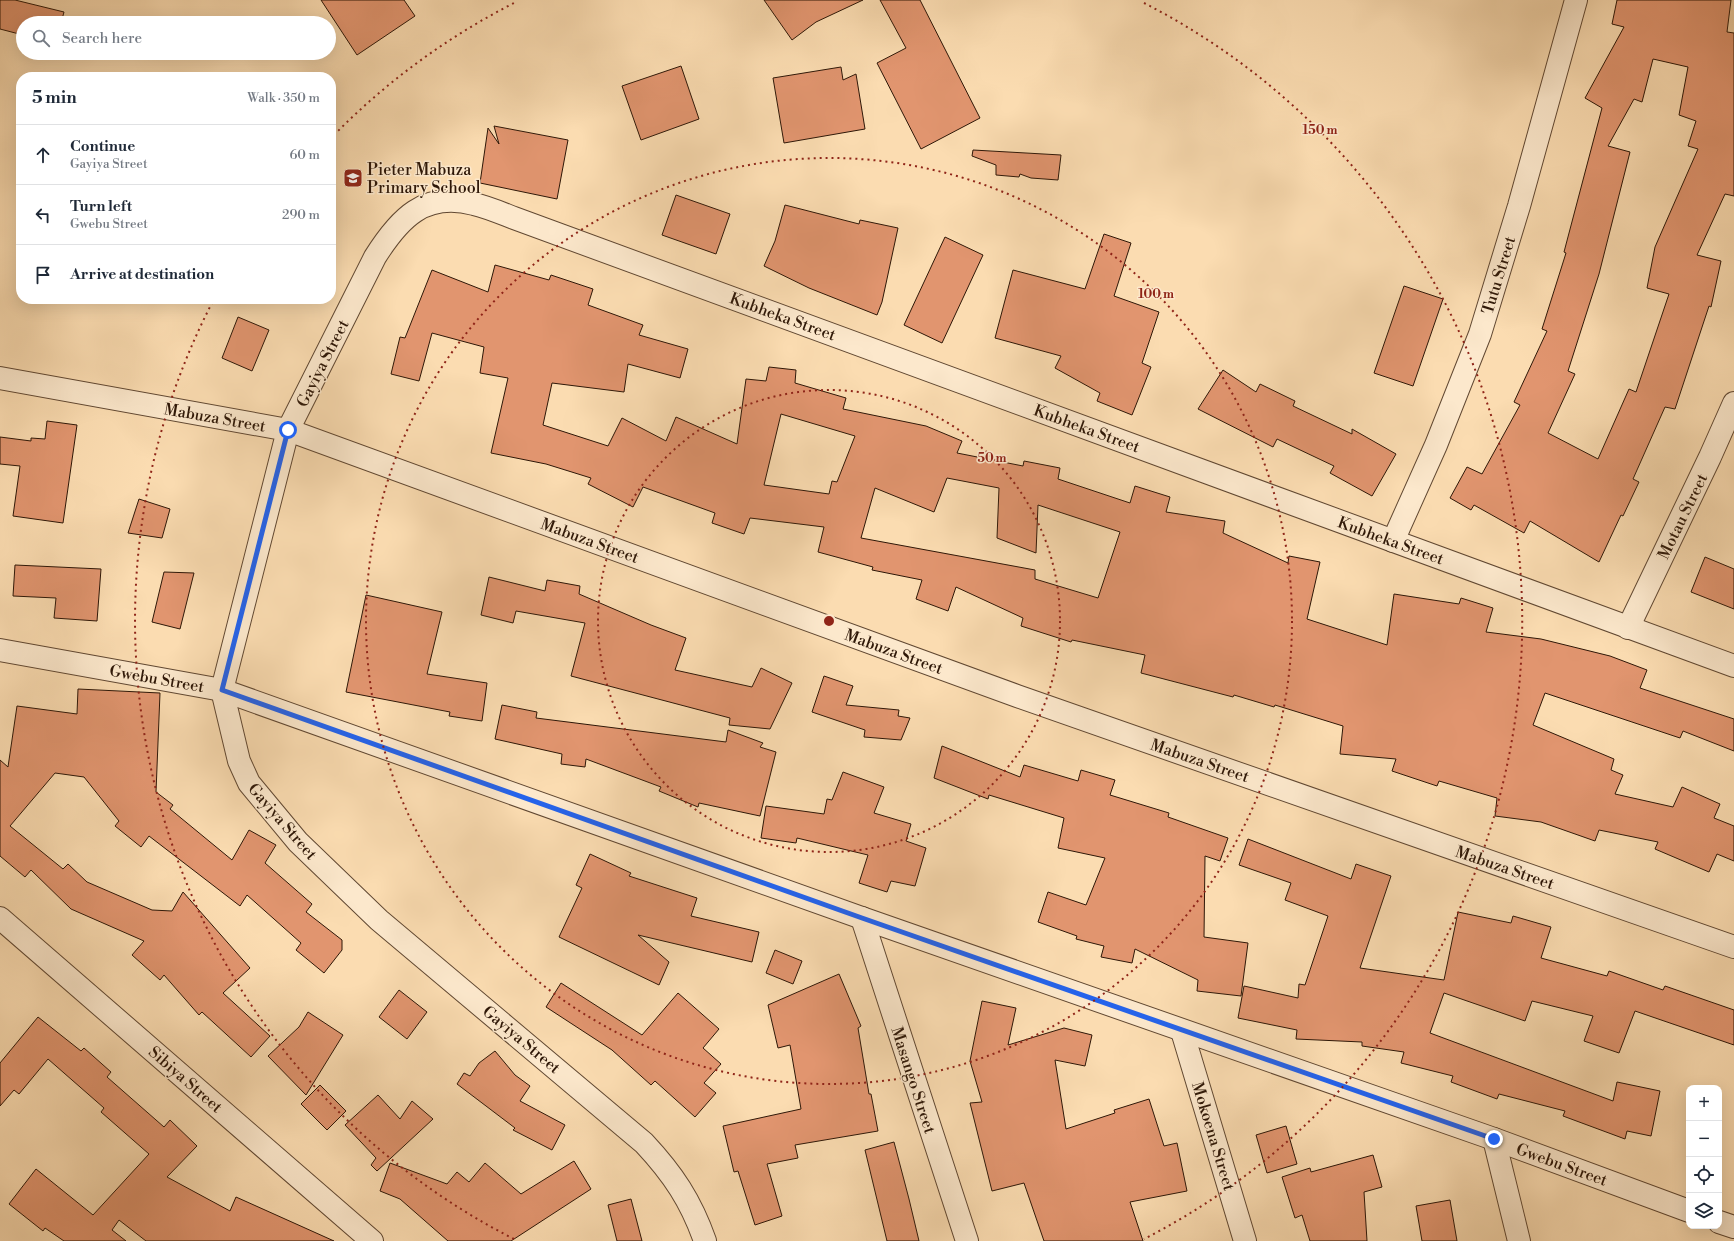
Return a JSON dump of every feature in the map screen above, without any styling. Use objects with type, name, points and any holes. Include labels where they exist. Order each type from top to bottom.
[{"type":"street","name":"Tutu Street","points":[[1393,541],[1436,445],[1480,334],[1519,206],[1576,0]]},
{"type":"street","name":"Kubheka Street","points":[[438,202],[457,200],[474,204],[514,218],[1734,666]]},
{"type":"street","name":"Gayiya Street","points":[[438,202],[425,205],[414,211],[401,222],[389,236],[376,257],[288,430],[222,690],[239,761],[249,783],[298,842],[379,920],[644,1143],[667,1168],[683,1192],[696,1216],[705,1241]]},
{"type":"street","name":"Mabuza Street","points":[[0,378],[288,430],[1017,696],[1734,947]]},
{"type":"street","name":"Motau Street","points":[[1628,628],[1710,457],[1734,403]]},
{"type":"street","name":"Gwebu Street","points":[[0,650],[222,690],[1182,1031],[1494,1139],[1686,1210]]},
{"type":"street","name":"Sibiya Street","points":[[0,918],[372,1241]]},
{"type":"street","name":"Masango Street","points":[[862,918],[967,1241]]},
{"type":"street","name":"Mokoena Street","points":[[1182,1031],[1245,1241]]},
{"type":"street","points":[[1494,1139],[1519,1241]]},
{"type":"street","points":[[1722,1223],[1734,1227]]},
{"type":"building","points":[[0,0],[15,0],[64,12],[63,16],[16,16],[16,33],[0,29]]},
{"type":"building","points":[[321,0],[404,0],[415,16],[357,55],[336,23],[336,16],[331,16]]},
{"type":"building","points":[[764,0],[863,0],[816,22],[792,40]]},
{"type":"building","points":[[880,0],[920,0],[980,118],[921,149],[877,63],[906,48]]},
{"type":"building","points":[[1617,0],[1731,0],[1727,32],[1734,33],[1734,196],[1725,194],[1697,255],[1721,261],[1711,307],[1709,306],[1675,409],[1665,407],[1633,479],[1639,482],[1623,516],[1621,515],[1599,562],[1530,521],[1524,533],[1474,505],[1471,510],[1450,498],[1467,467],[1482,474],[1520,405],[1514,402],[1547,331],[1542,329],[1566,253],[1564,252],[1602,108],[1585,98],[1624,27],[1612,24]],"holes":[[[1653,59],[1688,67],[1679,115],[1696,121],[1688,146],[1698,149],[1655,247],[1647,288],[1669,294],[1636,392],[1629,389],[1598,459],[1548,433],[1575,374],[1568,371],[1599,274],[1630,152],[1608,146],[1634,99],[1642,102]]]},
{"type":"building","points":[[681,66],[699,119],[641,140],[622,86]]},
{"type":"building","points":[[841,67],[843,80],[856,74],[865,129],[784,143],[773,78]]},
{"type":"building","points":[[494,126],[568,140],[557,199],[480,183],[488,128],[499,144]]},
{"type":"building","points":[[973,150],[1061,155],[1058,180],[1031,178],[1020,174],[1019,177],[996,175],[996,165],[972,156]]},
{"type":"building","points":[[676,195],[730,214],[716,254],[662,235]]},
{"type":"building","points":[[785,205],[859,224],[860,220],[898,228],[882,302],[877,315],[809,288],[764,266],[775,241]]},
{"type":"building","points":[[1104,234],[1131,243],[1114,296],[1159,312],[1142,363],[1151,367],[1132,415],[1097,401],[1100,393],[1055,368],[1061,356],[995,338],[1013,270],[1085,289]]},
{"type":"building","points":[[945,237],[983,255],[942,343],[904,325]]},
{"type":"building","points":[[495,265],[549,280],[551,275],[593,289],[588,305],[643,325],[639,335],[688,349],[680,378],[628,364],[624,392],[552,383],[543,425],[608,446],[622,418],[666,441],[676,417],[737,444],[746,379],[766,381],[769,367],[796,370],[795,383],[846,398],[843,409],[926,426],[962,441],[957,453],[1023,466],[1024,461],[1060,468],[1058,479],[1130,503],[1135,486],[1170,497],[1166,512],[1225,521],[1223,533],[1288,563],[1289,556],[1320,562],[1307,619],[1387,645],[1394,594],[1459,604],[1461,598],[1493,608],[1486,632],[1541,639],[1610,656],[1647,670],[1640,688],[1734,719],[1734,751],[1683,731],[1680,738],[1545,693],[1533,725],[1614,759],[1611,770],[1623,775],[1615,794],[1673,807],[1682,787],[1720,804],[1714,818],[1734,826],[1734,861],[1717,854],[1709,872],[1655,849],[1658,842],[1599,830],[1595,841],[1541,822],[1495,816],[1497,798],[1439,781],[1437,786],[1392,771],[1396,759],[1340,754],[1343,726],[1275,705],[1274,707],[1234,695],[1233,697],[1141,673],[1145,655],[1072,640],[1071,642],[1021,626],[1023,618],[956,587],[948,611],[916,599],[922,580],[872,570],[873,567],[818,552],[824,527],[750,518],[744,534],[712,523],[715,513],[643,487],[633,507],[588,484],[591,478],[546,464],[491,453],[508,378],[480,373],[484,347],[432,333],[419,381],[391,374],[400,337],[405,338],[432,270],[488,292]],"holes":[[[781,414],[855,436],[837,482],[832,481],[829,494],[764,485]],[[947,478],[999,488],[997,538],[1036,553],[1038,505],[1120,532],[1098,598],[1035,579],[1035,570],[861,538],[875,488],[934,512]]]},
{"type":"building","points":[[1404,286],[1443,299],[1413,386],[1374,373]]},
{"type":"building","points":[[238,317],[269,330],[252,371],[222,358]]},
{"type":"building","points":[[1223,370],[1256,392],[1260,384],[1295,401],[1293,406],[1352,434],[1352,429],[1396,454],[1372,496],[1330,473],[1334,466],[1277,439],[1273,447],[1198,409]]},
{"type":"building","points":[[47,421],[77,425],[63,523],[13,516],[20,466],[0,464],[0,437],[31,441],[31,438],[45,439]]},
{"type":"building","points":[[139,499],[170,509],[162,538],[128,533]]},
{"type":"building","points":[[1705,557],[1734,569],[1734,609],[1691,592]]},
{"type":"building","points":[[15,565],[101,569],[97,621],[54,618],[56,598],[13,596]]},
{"type":"building","points":[[164,572],[194,573],[180,629],[152,622]]},
{"type":"building","points":[[489,577],[545,591],[547,580],[580,586],[579,594],[651,625],[686,638],[675,670],[752,687],[761,668],[792,683],[770,729],[729,725],[730,718],[571,676],[585,623],[516,611],[513,623],[481,615]]},
{"type":"building","points":[[366,595],[442,612],[427,674],[487,683],[482,721],[449,716],[450,712],[346,692]]},
{"type":"building","points":[[824,676],[853,686],[846,705],[899,710],[898,716],[910,718],[901,740],[864,737],[865,730],[812,712]]},
{"type":"building","points":[[78,689],[160,693],[156,792],[173,805],[170,809],[232,860],[249,830],[276,845],[265,863],[312,904],[306,912],[342,940],[342,950],[324,973],[296,950],[301,943],[247,895],[240,906],[149,836],[141,847],[115,826],[119,821],[84,777],[55,773],[10,826],[63,869],[68,864],[87,882],[152,910],[172,911],[183,892],[250,968],[223,993],[270,1036],[251,1057],[202,1012],[199,1015],[164,975],[160,980],[132,955],[144,941],[71,909],[31,870],[25,877],[0,856],[0,760],[8,767],[17,706],[77,714]]},
{"type":"building","points":[[502,705],[537,712],[536,718],[726,742],[728,730],[763,743],[760,747],[776,752],[760,816],[699,803],[698,807],[659,791],[661,787],[586,759],[585,767],[561,764],[562,754],[495,739]]},
{"type":"building","points":[[942,746],[1020,777],[1024,765],[1078,781],[1081,770],[1115,780],[1110,795],[1169,813],[1168,817],[1228,838],[1220,861],[1205,856],[1204,937],[1248,943],[1241,996],[1197,991],[1198,980],[1135,949],[1132,963],[1101,957],[1104,946],[1076,939],[1077,936],[1038,922],[1048,892],[1086,905],[1105,858],[1058,848],[1064,818],[989,795],[988,799],[934,778]]},
{"type":"building","points":[[843,772],[884,787],[874,813],[911,824],[906,841],[926,848],[915,886],[891,881],[887,892],[859,883],[868,855],[797,838],[796,843],[761,838],[766,806],[824,814],[827,799],[832,800]]},
{"type":"building","points":[[1248,839],[1351,879],[1356,864],[1391,876],[1360,968],[1444,980],[1458,912],[1511,923],[1513,916],[1551,927],[1541,958],[1607,976],[1609,971],[1663,990],[1665,986],[1734,1010],[1734,1045],[1635,1011],[1619,1053],[1584,1041],[1593,1016],[1532,1001],[1525,1021],[1444,993],[1430,1033],[1613,1101],[1617,1082],[1660,1091],[1651,1136],[1627,1131],[1625,1139],[1563,1116],[1565,1111],[1499,1094],[1497,1099],[1451,1082],[1453,1076],[1401,1063],[1404,1052],[1362,1046],[1362,1042],[1296,1039],[1297,1030],[1238,1018],[1244,986],[1298,998],[1299,984],[1305,985],[1328,916],[1285,900],[1291,883],[1239,865]]},
{"type":"building","points":[[590,854],[631,873],[629,876],[697,898],[691,916],[759,932],[752,962],[638,935],[669,962],[659,985],[559,937],[582,888],[576,885]]},
{"type":"building","points":[[775,950],[802,961],[793,984],[766,973]]},
{"type":"building","points":[[839,974],[861,1026],[858,1028],[869,1094],[871,1094],[878,1131],[795,1145],[798,1158],[767,1164],[782,1216],[755,1225],[738,1171],[734,1172],[723,1126],[801,1109],[790,1045],[778,1048],[768,1005]]},
{"type":"building","points":[[561,983],[642,1035],[678,993],[719,1029],[703,1048],[721,1064],[704,1083],[716,1093],[695,1117],[655,1081],[651,1085],[612,1050],[546,1007]]},
{"type":"building","points":[[399,990],[427,1012],[407,1039],[379,1017]]},
{"type":"building","points":[[982,1001],[1016,1008],[1008,1045],[1064,1028],[1092,1035],[1085,1066],[1055,1060],[1066,1129],[1115,1113],[1114,1110],[1149,1099],[1164,1146],[1177,1143],[1187,1191],[1130,1202],[1143,1241],[1044,1241],[1024,1183],[992,1191],[970,1103],[982,1102],[970,1061]]},
{"type":"building","points":[[308,1012],[343,1035],[306,1095],[268,1056],[299,1027]]},
{"type":"building","points":[[38,1017],[81,1051],[84,1048],[111,1072],[107,1077],[164,1127],[170,1120],[197,1146],[167,1177],[230,1211],[236,1197],[334,1241],[146,1241],[119,1220],[112,1230],[126,1241],[64,1241],[45,1228],[43,1231],[9,1204],[36,1169],[93,1215],[149,1154],[101,1112],[104,1108],[48,1059],[19,1094],[14,1090],[0,1106],[0,1063]]},
{"type":"building","points":[[495,1051],[515,1075],[530,1086],[520,1101],[565,1125],[552,1150],[513,1130],[515,1128],[457,1084],[464,1073],[470,1076],[479,1063]]},
{"type":"building","points":[[320,1085],[346,1111],[327,1130],[301,1104]]},
{"type":"building","points":[[378,1095],[400,1119],[412,1101],[433,1119],[377,1171],[371,1165],[376,1158],[345,1125]]},
{"type":"building","points":[[1286,1126],[1297,1164],[1267,1173],[1256,1135]]},
{"type":"building","points":[[894,1142],[919,1241],[887,1241],[865,1150]]},
{"type":"building","points":[[1373,1155],[1382,1187],[1364,1192],[1367,1241],[1310,1241],[1302,1215],[1295,1218],[1282,1177],[1310,1168],[1311,1172]]},
{"type":"building","points":[[574,1161],[591,1189],[511,1241],[448,1241],[400,1199],[380,1191],[390,1163],[447,1184],[457,1172],[469,1182],[485,1163],[521,1194]]},
{"type":"building","points":[[631,1199],[642,1241],[617,1241],[608,1205]]},
{"type":"building","points":[[1450,1200],[1457,1241],[1422,1241],[1416,1206]]},
{"type":"place","name":"Pieter Mabuza Primary School","points":[[353,178]]},
{"type":"route","points":[[288,430],[222,690],[1182,1031],[1494,1139]]}]
